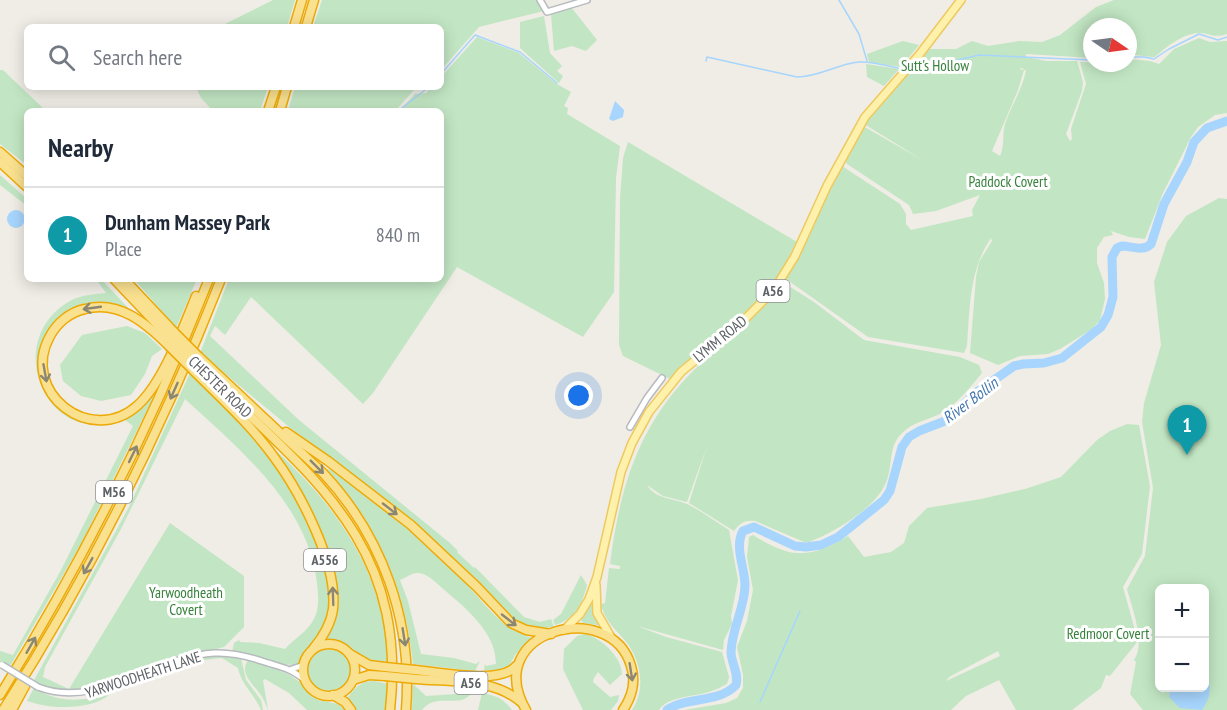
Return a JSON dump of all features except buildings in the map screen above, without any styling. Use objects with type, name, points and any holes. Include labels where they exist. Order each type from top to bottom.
[{"type":"highway","points":[[295,24],[302,0]]},
{"type":"highway","points":[[307,24],[314,0]]},
{"type":"highway","points":[[269,108],[275,90]]},
{"type":"highway","points":[[281,108],[286,90]]},
{"type":"highway","points":[[0,152],[24,173]]},
{"type":"highway","points":[[0,162],[24,184]]},
{"type":"highway","points":[[111,282],[169,339]]},
{"type":"highway","name":"CHESTER ROAD","points":[[117,282],[169,339],[303,467],[327,493],[355,532],[381,588],[387,611],[393,654],[390,710]]},
{"type":"highway","name":"CHESTER ROAD","points":[[126,282],[169,339]]},
{"type":"highway","points":[[169,339],[119,309],[101,306],[81,310],[62,321],[48,339],[43,361],[48,387],[52,396],[66,410],[82,418],[107,420],[132,411],[145,399],[159,378],[202,282]]},
{"type":"highway","name":"M56","points":[[0,694],[57,600],[116,488],[166,382],[208,282]]},
{"type":"highway","name":"M56","points":[[3,710],[51,631],[105,534],[143,459],[220,282]]},
{"type":"highway","name":"A556","points":[[169,339],[196,364],[274,457],[312,523],[324,556],[333,597],[328,626],[313,649]]},
{"type":"highway","name":"CHESTER ROAD","points":[[196,364],[274,427]]},
{"type":"highway","points":[[274,427],[289,433],[411,525],[477,587],[511,623],[526,630],[551,634]]},
{"type":"highway","points":[[274,427],[336,487],[363,525],[383,562],[403,630],[408,676],[406,710]]},
{"type":"highway","name":"A56","points":[[333,695],[343,691],[353,680],[385,672],[494,676],[510,672],[533,642],[564,630],[589,629],[612,639],[624,651],[632,670],[632,691],[623,710]]},
{"type":"highway","points":[[12,710],[51,631]]},
{"type":"highway","name":"A56","points":[[313,649],[335,644],[364,663],[385,672]]},
{"type":"highway","points":[[313,649],[304,665],[305,680],[312,690],[319,694],[333,695],[345,702],[351,710]]},
{"type":"highway","points":[[348,652],[354,665],[353,680]]},
{"type":"highway","name":"A56","points":[[517,663],[515,681],[524,706]]},
{"type":"highway","name":"A56","points":[[415,674],[502,689],[524,706]]},
{"type":"main road","name":"LYMM ROAD","points":[[564,630],[586,606],[597,577],[621,472],[632,443],[649,412],[681,372],[744,320],[774,290],[795,256],[827,186],[861,123],[919,55],[961,0]]},
{"type":"main road","name":"LYMM ROAD","points":[[597,577],[595,602],[597,613],[612,639]]},
{"type":"street","points":[[540,0],[547,12],[587,0]]},
{"type":"street","points":[[630,427],[662,378]]},
{"type":"street","name":"YARWOODHEATH LANE","points":[[1,664],[38,687],[60,695],[89,696],[178,662],[213,653],[244,656],[291,669],[305,680]]},
{"type":"street","points":[[291,669],[304,665]]},
{"type":"green space","points":[[273,0],[295,0],[288,24],[225,24]]},
{"type":"green space","points":[[322,0],[537,0],[544,11],[479,27],[444,67],[444,24],[314,24]]},
{"type":"green space","name":"Paddock Covert","points":[[1114,0],[1227,0],[1227,34],[1218,36],[1192,34],[1175,42],[1155,57],[1137,55],[1137,18],[1083,18],[1083,57],[1026,54],[1026,59],[1027,57],[1046,61],[1077,61],[1083,82],[1082,91],[1066,134],[1070,141],[1072,139],[1071,129],[1086,84],[1080,62],[1083,62],[1083,72],[1137,72],[1137,60],[1159,64],[1174,49],[1199,38],[1210,42],[1227,41],[1227,113],[1215,115],[1198,127],[1191,137],[1163,193],[1145,239],[1111,231],[1113,235],[1104,237],[1097,248],[1097,263],[1104,283],[1105,299],[1100,320],[1092,329],[1048,354],[1020,356],[998,365],[970,353],[976,277],[979,262],[992,241],[991,238],[978,263],[970,304],[967,346],[964,353],[868,337],[786,279],[814,226],[831,184],[842,166],[900,204],[906,214],[906,224],[911,230],[973,216],[972,210],[980,195],[936,211],[913,214],[909,205],[847,164],[845,159],[863,126],[924,161],[864,124],[874,110],[887,100],[887,94],[927,49],[956,49],[972,41],[988,46],[1019,41],[1042,42],[1060,35],[1096,7]],"holes":[[[1022,68],[1026,71],[1005,124],[1000,156],[992,151],[1018,90],[1024,70],[1019,69]]]},
{"type":"green space","points":[[571,7],[597,40],[586,51],[572,46],[554,51],[551,14]]},
{"type":"green space","points":[[544,16],[550,53],[562,66],[557,71],[563,76],[559,83],[520,48],[520,22]]},
{"type":"green space","points":[[477,37],[519,53],[557,84],[571,92],[564,106],[568,108],[567,114],[620,146],[616,178],[614,292],[583,337],[457,267],[373,393],[363,404],[251,297],[225,335],[215,326],[210,336],[299,420],[450,543],[524,617],[540,622],[551,619],[554,627],[536,629],[525,626],[510,617],[482,585],[423,531],[311,445],[200,353],[228,282],[444,282],[444,108],[402,108],[415,94],[426,93],[428,90],[444,90],[444,74]]},
{"type":"green space","name":"Sutt's Hollow","points":[[903,41],[919,45],[901,67],[869,62],[867,54]]},
{"type":"green space","name":"Sutt's Hollow","points":[[866,64],[899,69],[884,86],[867,77]]},
{"type":"green space","points":[[0,70],[3,70],[43,108],[24,108],[24,163],[0,144]]},
{"type":"green space","points":[[197,90],[267,90],[261,108],[210,108]]},
{"type":"green space","points":[[294,90],[414,90],[398,108],[289,108]]},
{"type":"green space","points":[[628,142],[797,242],[780,273],[763,296],[670,379],[623,356],[619,345],[620,198],[623,158]]},
{"type":"green space","points":[[0,175],[24,196],[24,204],[0,185]]},
{"type":"green space","points":[[1219,198],[1227,199],[1227,710],[1143,710],[1130,694],[1136,662],[1134,660],[1139,644],[1137,625],[1127,589],[1145,556],[1153,488],[1142,422],[1144,403],[1161,345],[1154,282],[1167,242],[1186,216]]},
{"type":"green space","points":[[98,282],[104,282],[131,311],[113,305],[59,318],[41,371],[46,393],[54,403],[75,418],[100,424],[106,423],[96,425],[72,419],[53,405],[41,385],[36,361],[39,337],[52,316],[74,299],[106,293]]},
{"type":"green space","points":[[137,282],[196,282],[176,328]]},
{"type":"green space","points":[[784,283],[814,302],[864,340],[960,357],[979,365],[982,373],[948,409],[902,433],[893,450],[887,480],[875,500],[843,525],[809,542],[804,542],[755,521],[743,523],[734,531],[689,503],[707,446],[687,502],[663,496],[647,485],[655,493],[666,498],[689,505],[729,530],[738,580],[731,616],[732,624],[724,640],[723,650],[637,626],[666,637],[722,652],[729,677],[727,684],[709,692],[675,699],[663,705],[659,710],[632,710],[640,685],[636,659],[627,643],[608,621],[601,604],[605,603],[609,568],[620,569],[620,566],[610,564],[619,509],[626,484],[645,436],[675,391]]},
{"type":"green space","points":[[127,326],[145,333],[162,349],[152,356],[145,374],[131,395],[101,401],[81,396],[63,381],[60,365],[82,335]]},
{"type":"green space","name":"Yarwoodheath Covert","points":[[190,373],[260,445],[284,479],[308,524],[318,547],[329,592],[329,611],[321,633],[313,647],[297,665],[281,664],[232,652],[234,643],[239,640],[285,649],[305,631],[316,615],[317,583],[311,554],[286,503],[248,458],[185,399],[121,529],[45,667],[43,677],[69,689],[170,523],[244,576],[244,627],[224,647],[186,657],[109,684],[95,692],[69,695],[51,691],[33,682],[129,507]]},
{"type":"green space","points":[[153,394],[81,544],[9,668],[0,662],[0,651],[13,655],[60,572],[133,426],[125,420],[116,422],[135,412]]},
{"type":"green space","name":"Redmoor Covert","points":[[1127,424],[1139,425],[1150,486],[1142,554],[1123,587],[1138,641],[1110,676],[1106,675],[1101,688],[1072,710],[1016,710],[999,680],[966,696],[951,710],[684,710],[726,703],[737,698],[743,688],[743,675],[737,647],[747,621],[753,590],[747,557],[749,537],[753,535],[779,549],[800,553],[822,549],[848,536],[864,557],[891,552],[904,543],[909,526],[927,508],[1025,489],[1061,477],[1097,440],[1110,431]],"holes":[[[998,651],[1000,656],[946,681],[949,677]]]},
{"type":"green space","points":[[271,446],[316,492],[336,516],[352,542],[377,598],[388,661],[374,662],[345,647],[326,642],[336,618],[339,599],[333,570],[298,486]]},
{"type":"green space","points":[[326,468],[355,486],[416,534],[457,573],[500,620],[532,638],[515,655],[508,668],[502,671],[484,670],[485,663],[486,666],[496,664],[495,652],[485,630],[459,603],[430,578],[420,573],[400,580],[408,601],[421,654],[454,658],[476,664],[480,661],[475,671],[413,664],[403,609],[386,559],[360,512]]},
{"type":"green space","points":[[581,575],[587,585],[580,605],[568,619],[555,625],[553,620],[561,614]]},
{"type":"green space","points":[[593,601],[594,613],[599,625],[583,623],[581,620]]},
{"type":"green space","points":[[585,634],[603,643],[614,655],[621,668],[622,674],[610,685],[598,672],[593,682],[610,697],[619,695],[618,701],[611,710],[583,710],[563,669],[564,649],[577,636]]},
{"type":"green space","points":[[330,649],[345,656],[352,671],[345,686],[330,693],[315,686],[308,671],[315,656]]},
{"type":"green space","points":[[226,655],[241,658],[246,680],[261,700],[263,710],[245,684],[238,668],[222,658],[196,661],[207,656]]},
{"type":"green space","points":[[249,659],[288,674],[300,682],[311,696],[318,700],[338,704],[346,710],[307,710],[289,693],[265,679],[263,680],[268,710],[246,674],[246,664]]},
{"type":"green space","points":[[374,681],[388,684],[386,710],[355,710],[348,697],[359,685]]},
{"type":"green space","points":[[413,684],[426,696],[472,693],[460,700],[434,702],[422,710],[412,710]]},
{"type":"green space","points":[[34,688],[53,697],[71,700],[110,694],[82,706],[60,707],[27,701]]},
{"type":"green space","points":[[482,693],[499,698],[512,710],[478,710]]},
{"type":"water","points":[[615,101],[624,110],[623,117],[613,121],[609,119]]},
{"type":"water","points":[[16,210],[22,213],[24,222],[22,225],[16,228],[10,225],[7,219],[10,213]]},
{"type":"water","points":[[1209,684],[1210,693],[1202,710],[1180,708],[1169,697],[1170,692],[1209,692]]},
{"type":"waterway","points":[[839,0],[859,34],[867,61]]},
{"type":"waterway","points":[[1137,57],[1154,59],[1199,34],[1218,40],[1227,37]]},
{"type":"waterway","points":[[444,71],[475,35],[520,52],[557,83]]},
{"type":"waterway","points":[[911,71],[979,55],[1083,60]]},
{"type":"waterway","points":[[706,61],[707,57],[797,77],[813,75],[859,62],[898,68]]},
{"type":"waterway","points":[[402,108],[425,90]]},
{"type":"waterway","name":"River Bollin","points":[[667,710],[684,703],[712,698],[729,691],[736,685],[737,677],[731,653],[745,585],[740,544],[743,531],[754,527],[795,546],[806,547],[821,545],[838,537],[884,500],[890,491],[902,447],[909,437],[945,421],[977,392],[1014,366],[1044,363],[1062,358],[1101,327],[1108,315],[1113,297],[1112,257],[1117,248],[1122,246],[1141,248],[1151,244],[1164,204],[1187,162],[1194,142],[1207,128],[1227,121]]},
{"type":"waterway","points":[[760,702],[800,611]]},
{"type":"place","name":"Dunham Massey Park","points":[[1187,455]]}]
